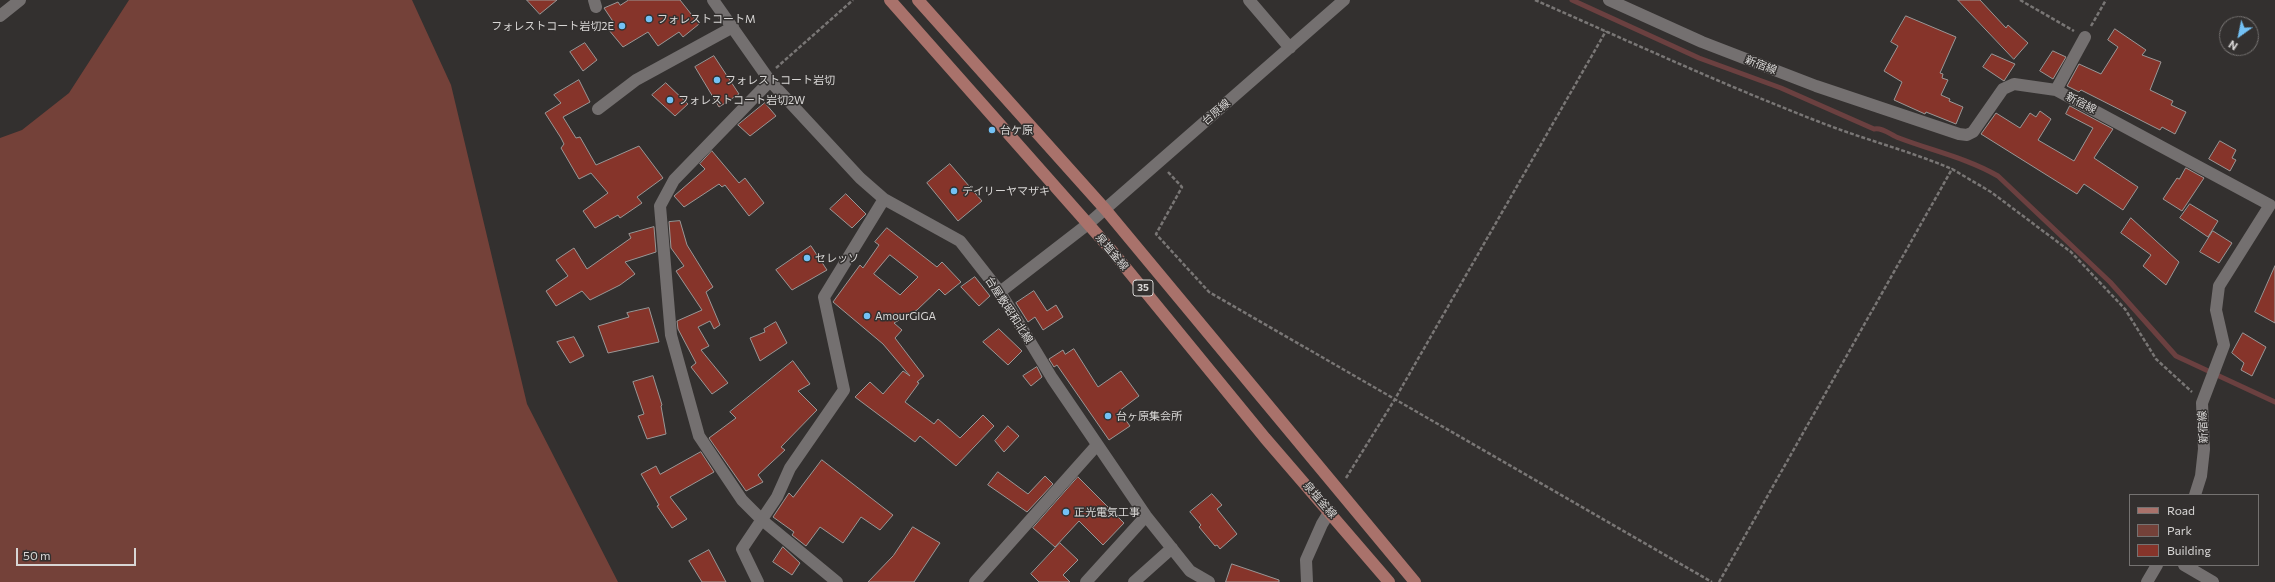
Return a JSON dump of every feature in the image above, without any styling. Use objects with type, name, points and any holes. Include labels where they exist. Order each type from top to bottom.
[{"type":"main road","name":"泉塩釜線","points":[[890,0],[1088,224],[1265,438],[1330,511],[1390,582]]},
{"type":"main road","name":"泉塩釜線","points":[[918,0],[1105,209],[1414,582]]},
{"type":"street","points":[[0,16],[20,0]]},
{"type":"street","name":"台屋敷昭和北線","points":[[713,0],[769,78],[860,178],[884,199],[960,241],[1000,292],[1052,378],[1146,516],[1190,571],[1209,582]]},
{"type":"street","points":[[1249,0],[1290,48]]},
{"type":"street","name":"台原線","points":[[1000,292],[1088,224],[1344,0]]},
{"type":"street","name":"新宿線","points":[[1609,0],[1702,42],[1816,86],[1959,134],[1967,135],[1973,132],[2003,89],[2014,84],[2056,90],[2272,201],[2219,286],[2216,310],[2224,345],[2218,366],[2209,383],[2202,403],[2204,449],[2201,476],[2195,494]]},
{"type":"street","points":[[598,109],[636,80],[732,27]]},
{"type":"street","points":[[2056,90],[2085,37]]},
{"type":"street","points":[[769,78],[674,180],[660,206],[671,335],[699,436],[742,500],[762,520],[837,582]]},
{"type":"street","points":[[758,582],[742,549],[777,497],[790,468],[844,390],[824,297],[884,199]]},
{"type":"street","points":[[975,582],[1097,445]]},
{"type":"street","points":[[1307,582],[1306,560],[1322,524],[1330,511]]},
{"type":"street","points":[[1086,582],[1146,516]]},
{"type":"street","points":[[1134,582],[1172,548]]},
{"type":"street","points":[[2147,582],[2156,566]]},
{"type":"street","points":[[2186,566],[2213,582]]},
{"type":"path","points":[[769,78],[853,0]]},
{"type":"path","points":[[1535,0],[1668,60],[1830,126],[1918,154],[1952,169],[1991,192],[2071,252],[2125,309],[2156,359],[2188,387],[2202,403]]},
{"type":"path","points":[[2020,0],[2085,37],[2106,0]]},
{"type":"path","points":[[1338,491],[1395,399],[1606,31]]},
{"type":"path","points":[[1158,163],[1182,187],[1156,234],[1209,292],[1712,582]]},
{"type":"path","points":[[1719,582],[1952,169]]},
{"type":"green space","points":[[129,0],[412,0],[451,85],[527,404],[618,582],[0,582],[0,138],[22,130],[69,93]]},
{"type":"building","points":[[527,0],[557,0],[540,14]]},
{"type":"building","points":[[629,0],[680,0],[699,24],[683,37],[679,32],[658,46],[648,32],[623,47],[608,29],[614,23],[604,8],[618,2],[620,5]]},
{"type":"building","points":[[1958,0],[1980,0],[2006,28],[2008,25],[2028,43],[2014,59]]},
{"type":"building","points":[[1906,16],[1956,37],[1940,73],[1943,74],[1942,78],[1948,80],[1941,95],[1950,99],[1949,101],[1963,107],[1956,124],[1926,112],[1925,114],[1894,100],[1902,82],[1884,71],[1898,46],[1891,42]]},
{"type":"building","points":[[2115,29],[2146,50],[2142,55],[2161,62],[2150,90],[2173,101],[2171,105],[2186,112],[2175,134],[2162,127],[2160,130],[2081,90],[2079,92],[2067,86],[2079,64],[2101,74],[2118,47],[2108,40]]},
{"type":"building","points":[[585,43],[597,60],[583,71],[570,52]]},
{"type":"building","points":[[2053,51],[2066,57],[2053,79],[2040,71]]},
{"type":"building","points":[[1992,54],[2015,64],[2004,81],[1983,67]]},
{"type":"building","name":"フォレストコート岩切","points":[[714,56],[739,94],[719,107],[695,67]]},
{"type":"building","points":[[579,80],[590,102],[563,117],[576,138],[580,137],[596,165],[639,146],[663,178],[637,197],[642,203],[620,218],[618,215],[595,228],[583,211],[608,193],[591,173],[579,179],[561,148],[564,144],[561,138],[545,113],[561,103],[554,95]]},
{"type":"building","name":"フォレストコート岩切2W","points":[[666,83],[688,104],[675,116],[652,95]]},
{"type":"building","points":[[765,103],[776,116],[750,136],[738,125]]},
{"type":"building","points":[[2070,106],[2113,129],[2094,158],[2138,187],[2123,210],[2084,184],[2077,194],[1981,134],[1996,113],[2020,128],[2030,113],[2036,117],[2040,111],[2051,119],[2038,140],[2074,161],[2093,128],[2066,114]]},
{"type":"building","points":[[2220,141],[2236,150],[2232,158],[2236,160],[2230,171],[2209,159]]},
{"type":"building","points":[[712,151],[739,183],[745,178],[764,203],[749,216],[725,185],[722,187],[719,184],[684,207],[674,196],[705,169],[700,164]]},
{"type":"building","points":[[950,164],[982,201],[958,221],[927,183]]},
{"type":"building","points":[[2186,168],[2204,178],[2182,211],[2163,199],[2177,178],[2179,179]]},
{"type":"building","points":[[846,194],[866,214],[852,228],[830,209]]},
{"type":"building","points":[[2190,204],[2218,221],[2208,237],[2180,218]]},
{"type":"building","points":[[2131,218],[2179,262],[2166,285],[2143,266],[2151,255],[2121,233]]},
{"type":"building","points":[[680,221],[687,245],[713,287],[706,292],[720,325],[714,329],[710,321],[698,327],[709,346],[701,350],[728,383],[712,394],[691,367],[696,363],[678,329],[677,321],[702,310],[676,271],[684,266],[671,248],[669,222]]},
{"type":"building","points":[[654,227],[656,252],[625,262],[635,274],[620,285],[590,300],[582,291],[556,306],[546,291],[568,276],[556,260],[574,248],[587,269],[631,238],[629,234]]},
{"type":"building","points":[[887,228],[937,267],[942,262],[961,282],[945,295],[939,289],[917,310],[894,323],[902,330],[895,338],[924,376],[917,382],[919,383],[905,402],[934,424],[938,419],[960,438],[983,415],[994,426],[956,466],[920,436],[915,442],[855,397],[870,382],[883,394],[903,371],[910,376],[883,344],[833,302],[860,265],[863,268],[879,245],[875,242]],"holes":[[[890,255],[918,277],[900,295],[874,274]]]},
{"type":"building","points":[[2213,231],[2232,243],[2219,263],[2200,252]]},
{"type":"building","name":"セレッソ","points":[[811,246],[827,270],[792,290],[776,270]]},
{"type":"building","points":[[2275,266],[2275,323],[2255,312]]},
{"type":"building","points":[[975,277],[990,296],[979,306],[961,287]]},
{"type":"building","points":[[1034,291],[1047,311],[1056,305],[1063,317],[1043,330],[1035,317],[1028,322],[1016,303]]},
{"type":"building","points":[[649,308],[659,342],[608,353],[598,326],[629,317],[627,313]]},
{"type":"building","points":[[776,322],[787,343],[760,361],[750,338],[765,332],[764,329]]},
{"type":"building","points":[[999,329],[1022,351],[1008,365],[983,342]]},
{"type":"building","points":[[2243,333],[2266,347],[2252,376],[2241,370],[2244,363],[2232,353]]},
{"type":"building","points":[[574,337],[584,356],[570,363],[557,342]]},
{"type":"building","points":[[1074,349],[1098,387],[1121,371],[1139,396],[1119,411],[1130,426],[1109,440],[1057,365],[1054,367],[1049,359],[1063,350],[1065,354]]},
{"type":"building","points":[[793,361],[810,384],[798,391],[817,410],[781,447],[785,450],[758,475],[763,482],[746,491],[709,438],[736,418],[730,412]]},
{"type":"building","points":[[1037,367],[1042,377],[1031,386],[1023,376]]},
{"type":"building","points":[[653,376],[662,405],[666,434],[647,439],[638,416],[644,414],[633,382]]},
{"type":"building","points":[[1008,426],[1019,436],[1004,452],[995,441]]},
{"type":"building","points":[[701,452],[714,472],[670,497],[687,519],[672,528],[657,506],[659,505],[641,474],[656,466],[660,474]]},
{"type":"building","points":[[822,460],[893,515],[880,530],[861,517],[843,543],[820,527],[806,546],[792,535],[794,532],[773,517],[789,493],[793,497]]},
{"type":"building","points":[[998,472],[1028,494],[1045,476],[1053,484],[1027,512],[988,485]]},
{"type":"building","name":"正光電気工事","points":[[1078,477],[1124,523],[1103,545],[1079,521],[1055,547],[1033,528]]},
{"type":"building","points":[[1212,494],[1222,505],[1217,509],[1237,534],[1220,549],[1217,545],[1215,546],[1199,527],[1201,525],[1190,512]]},
{"type":"building","points":[[913,527],[940,543],[914,582],[868,582],[893,556]]},
{"type":"building","points":[[1060,543],[1078,560],[1063,575],[1070,582],[1039,582],[1031,574]]},
{"type":"building","points":[[783,547],[800,563],[792,575],[773,562]]},
{"type":"building","points":[[709,550],[726,582],[702,582],[689,561]]},
{"type":"building","points":[[1232,564],[1279,580],[1279,582],[1226,582]]},
{"type":"waterway","points":[[1572,0],[1699,58],[1781,88],[1874,129],[1883,130],[1899,138],[1962,159],[1998,176],[2110,282],[2176,356],[2275,402]]},
{"type":"place","name":"フォレストコートM","points":[[649,19]]},
{"type":"place","name":"フォレストコート岩切2E","points":[[622,26]]},
{"type":"place","name":"フォレストコート岩切","points":[[717,80]]},
{"type":"place","name":"フォレストコート岩切2W","points":[[670,100]]},
{"type":"place","name":"台ケ原","points":[[992,130]]},
{"type":"place","name":"デイリーヤマザキ","points":[[954,191]]},
{"type":"place","name":"セレッソ","points":[[807,258]]},
{"type":"place","name":"AmourGIGA","points":[[867,316]]},
{"type":"place","name":"台ヶ原集会所","points":[[1108,416]]},
{"type":"place","name":"正光電気工事","points":[[1066,512]]}]
